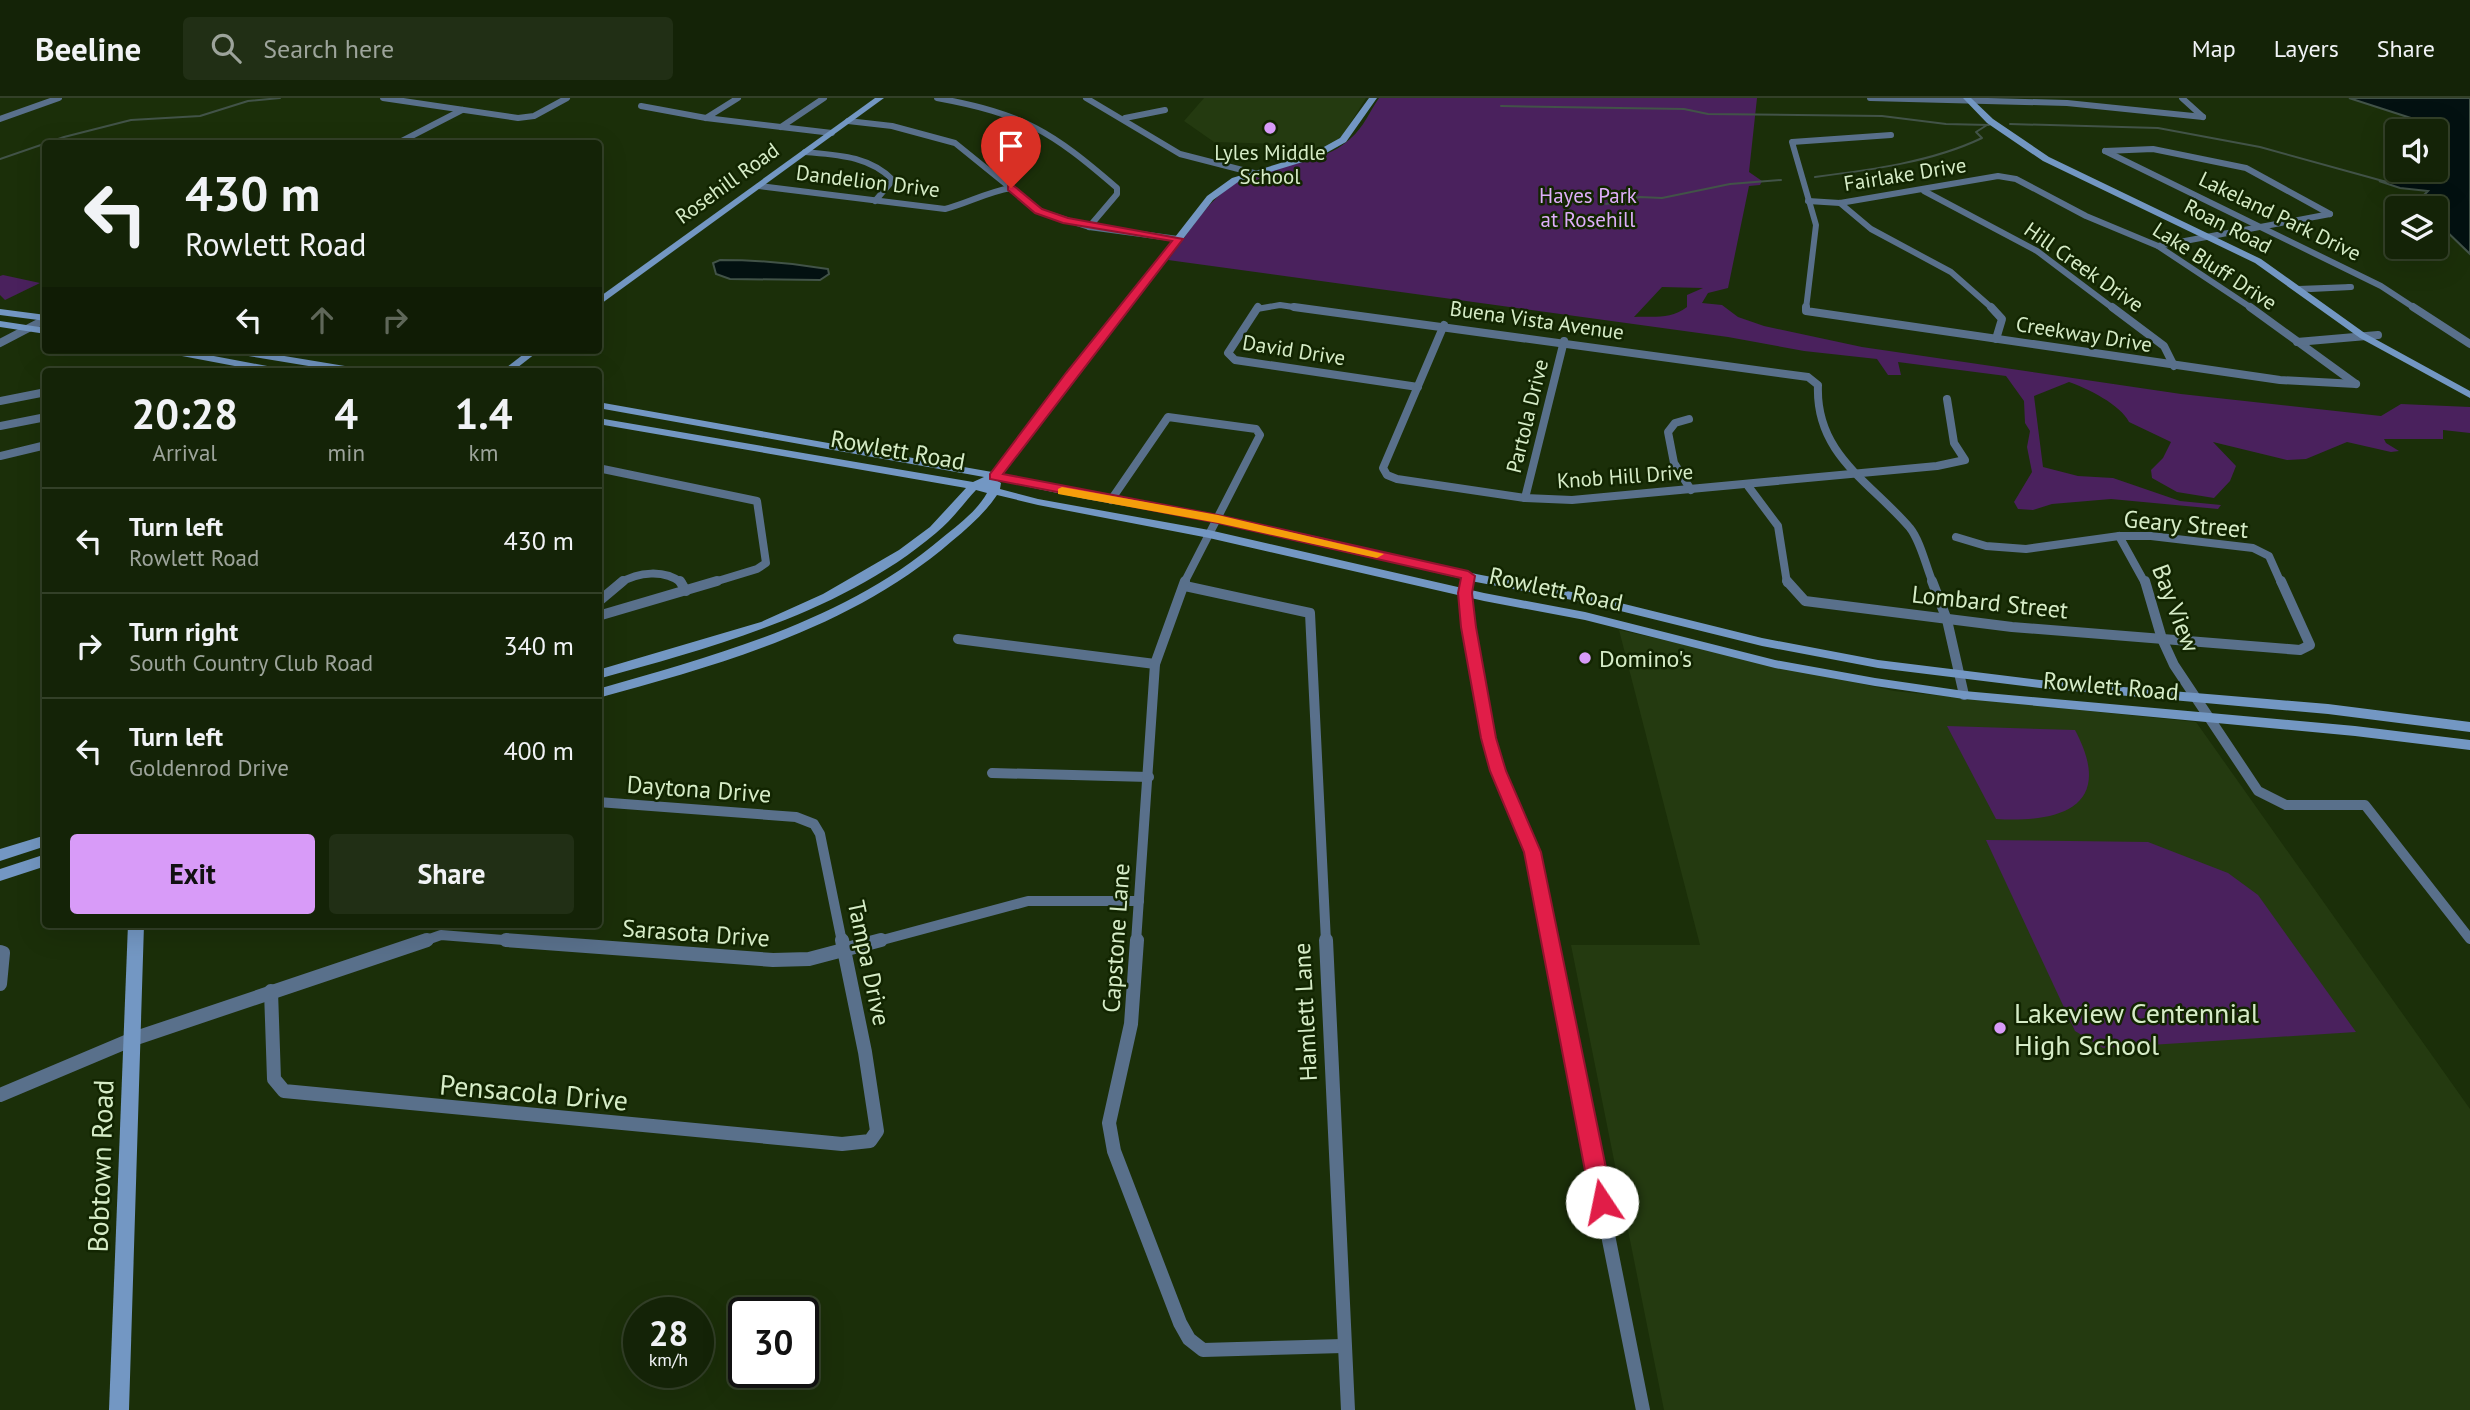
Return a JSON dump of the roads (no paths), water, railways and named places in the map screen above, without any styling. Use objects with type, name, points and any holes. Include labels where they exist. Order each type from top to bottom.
[{"type":"street","points":[[0,119],[54,98]]},
{"type":"street","points":[[383,98],[518,118],[534,116],[567,98]]},
{"type":"street","points":[[651,98],[641,106],[706,118],[832,133]]},
{"type":"street","points":[[706,118],[738,98]]},
{"type":"street","points":[[781,127],[824,98]]},
{"type":"street","name":"Rosehill Road","points":[[602,300],[880,98]]},
{"type":"street","points":[[937,98],[985,107],[1022,119],[1056,139],[1108,180],[1117,188],[1117,194],[1089,226]]},
{"type":"street","points":[[1086,98],[1125,118],[1177,153],[1228,163],[1254,173]]},
{"type":"street","points":[[602,674],[733,635],[793,614],[885,565],[934,529],[974,486],[995,476],[1070,375],[1210,198],[1235,180],[1316,155],[1343,140],[1373,98]]},
{"type":"street","points":[[1870,98],[2076,104],[2203,117],[2182,98]]},
{"type":"street","name":"Roan Road","points":[[1973,100],[1990,121],[2046,159],[2274,263],[2378,335],[2470,386]]},
{"type":"street","points":[[403,140],[462,110]]},
{"type":"street","points":[[1125,118],[1166,110]]},
{"type":"street","points":[[848,121],[892,126],[956,143],[1039,211],[1089,226],[1178,239]]},
{"type":"street","points":[[1808,201],[1792,142],[1845,136],[1891,135]]},
{"type":"street","name":"Lakeland Park Drive","points":[[2266,227],[2330,214],[2246,168],[2153,149],[2105,151],[2266,227],[2381,286],[2470,344]]},
{"type":"street","points":[[805,152],[861,159],[887,172],[893,180],[875,201]]},
{"type":"street","name":"Fairlake Drive","points":[[1808,201],[1840,203],[2007,176]]},
{"type":"street","name":"Lake Bluff Drive","points":[[2007,176],[2086,216],[2158,246],[2234,295],[2356,384]]},
{"type":"street","name":"Dandelion Drive","points":[[759,186],[954,208],[984,193],[1011,188]]},
{"type":"street","name":"Hill Creek Drive","points":[[1924,191],[2037,251],[2164,346],[2174,366]]},
{"type":"street","name":"Creekway Drive","points":[[1808,201],[1815,225],[1806,312],[2174,366],[2313,384],[2356,384]]},
{"type":"street","points":[[1840,203],[1862,223],[1934,261],[1988,303],[2002,319],[1996,339]]},
{"type":"street","points":[[2158,246],[2266,227]]},
{"type":"street","name":"Roan Road","points":[[2216,237],[2258,261],[2363,336],[2470,395]]},
{"type":"street","points":[[2298,289],[2381,286]]},
{"type":"street","name":"Buena Vista Avenue","points":[[1266,305],[1444,325],[1803,375],[1818,385],[1817,410],[1821,422],[1833,445],[1856,475]]},
{"type":"street","name":"David Drive","points":[[1266,305],[1259,306],[1228,353],[1230,358],[1418,387]]},
{"type":"street","points":[[0,312],[42,317]]},
{"type":"street","points":[[0,343],[42,320]]},
{"type":"street","points":[[0,324],[42,330]]},
{"type":"street","name":"Knob Hill Drive","points":[[1444,325],[1382,468],[1387,475],[1525,498],[1572,500],[1937,467],[1965,460],[1954,443],[1947,399]]},
{"type":"street","points":[[2297,342],[2378,335]]},
{"type":"street","name":"Partola Drive","points":[[1525,498],[1564,341]]},
{"type":"street","points":[[181,354],[229,367],[247,354],[338,368]]},
{"type":"street","points":[[511,368],[530,354]]},
{"type":"street","points":[[0,401],[42,393]]},
{"type":"street","name":"Rowlett Road","points":[[602,406],[1218,519],[1468,576],[1617,606],[1762,642],[1878,664],[1961,676],[2192,696],[2465,726]]},
{"type":"street","points":[[602,418],[614,409]]},
{"type":"street","name":"Capstone Lane","points":[[1111,500],[1167,417],[1256,429],[1260,435],[1185,586],[1164,633],[1156,664],[1131,1024],[1109,1123],[1114,1151],[1180,1323],[1189,1339],[1203,1350],[1343,1346]]},
{"type":"street","points":[[0,426],[42,418]]},
{"type":"street","points":[[1689,419],[1675,423],[1668,432],[1674,463],[1691,490]]},
{"type":"street","name":"Rowlett Road","points":[[602,422],[974,486],[1050,505],[1209,534],[1465,593],[1613,623],[1768,662],[1964,695],[2470,744]]},
{"type":"street","points":[[0,456],[42,446]]},
{"type":"street","points":[[602,469],[757,501],[766,563],[757,569],[602,615]]},
{"type":"street","points":[[1856,475],[1912,530],[1947,620],[1964,695]]},
{"type":"street","points":[[602,693],[741,650],[840,611],[906,573],[956,532],[995,490],[995,476]]},
{"type":"street","name":"Lombard Street","points":[[1748,486],[1780,530],[1786,583],[1792,593],[1827,606],[1947,620],[2162,639],[2300,650],[2306,648]]},
{"type":"street","name":"Geary Street","points":[[1956,537],[1986,546],[2026,549],[2119,536],[2176,538],[2263,551],[2269,556],[2310,645],[2306,648]]},
{"type":"street","name":"Bay View","points":[[2119,536],[2143,575],[2162,639],[2192,696],[2252,785],[2265,797],[2286,804],[2365,805],[2470,939]]},
{"type":"street","points":[[602,598],[610,589],[636,573],[658,573],[677,579],[684,584],[686,591]]},
{"type":"street","points":[[1468,576],[1465,593],[1491,749],[1532,852],[1643,1410]]},
{"type":"street","name":"Hamlett Lane","points":[[1185,586],[1310,613],[1348,1410]]},
{"type":"street","points":[[1613,623],[1617,606]]},
{"type":"street","points":[[733,635],[741,650]]},
{"type":"street","points":[[958,639],[1156,664]]},
{"type":"street","points":[[1762,642],[1768,662]]},
{"type":"street","points":[[2465,726],[2470,744]]},
{"type":"street","points":[[992,773],[1149,777]]},
{"type":"street","name":"Daytona Drive","points":[[602,802],[796,817]]},
{"type":"street","name":"Tampa Drive","points":[[796,817],[814,824],[820,834],[865,1052],[877,1131]]},
{"type":"street","points":[[0,855],[42,841]]},
{"type":"street","points":[[0,876],[42,861]]},
{"type":"street","name":"Sarasota Drive","points":[[0,1095],[133,1039],[441,935],[773,960],[809,959],[1028,901],[1139,901]]},
{"type":"street","name":"Bobtown Road","points":[[119,1410],[136,928]]},
{"type":"street","points":[[0,952],[3,953],[0,984]]},
{"type":"street","name":"Pensacola Drive","points":[[271,991],[274,1079],[284,1091],[803,1142],[863,1143],[870,1141],[877,1131]]},
{"type":"waterway","points":[[55,140],[131,120],[200,116],[248,101],[280,98]]},
{"type":"waterway","points":[[1501,106],[1684,109],[1708,114],[1882,116],[1946,124],[1989,125]]},
{"type":"waterway","points":[[2010,124],[2158,128],[2260,147],[2383,181]]},
{"type":"waterway","points":[[1815,177],[1879,168],[1943,153],[1982,138],[1976,132],[1987,125]]},
{"type":"waterway","points":[[0,159],[42,145]]},
{"type":"waterway","points":[[1606,204],[1640,197],[1662,198],[1730,184],[1781,180]]},
{"type":"place","name":"Lyles Middle School","points":[[1270,128]]},
{"type":"place","name":"Domino's","points":[[1585,658]]},
{"type":"place","name":"Lakeview Centennial High School","points":[[2000,1028]]},
{"type":"park label","name":"Hayes Park at Rosehill","points":[[1588,207]]}]
